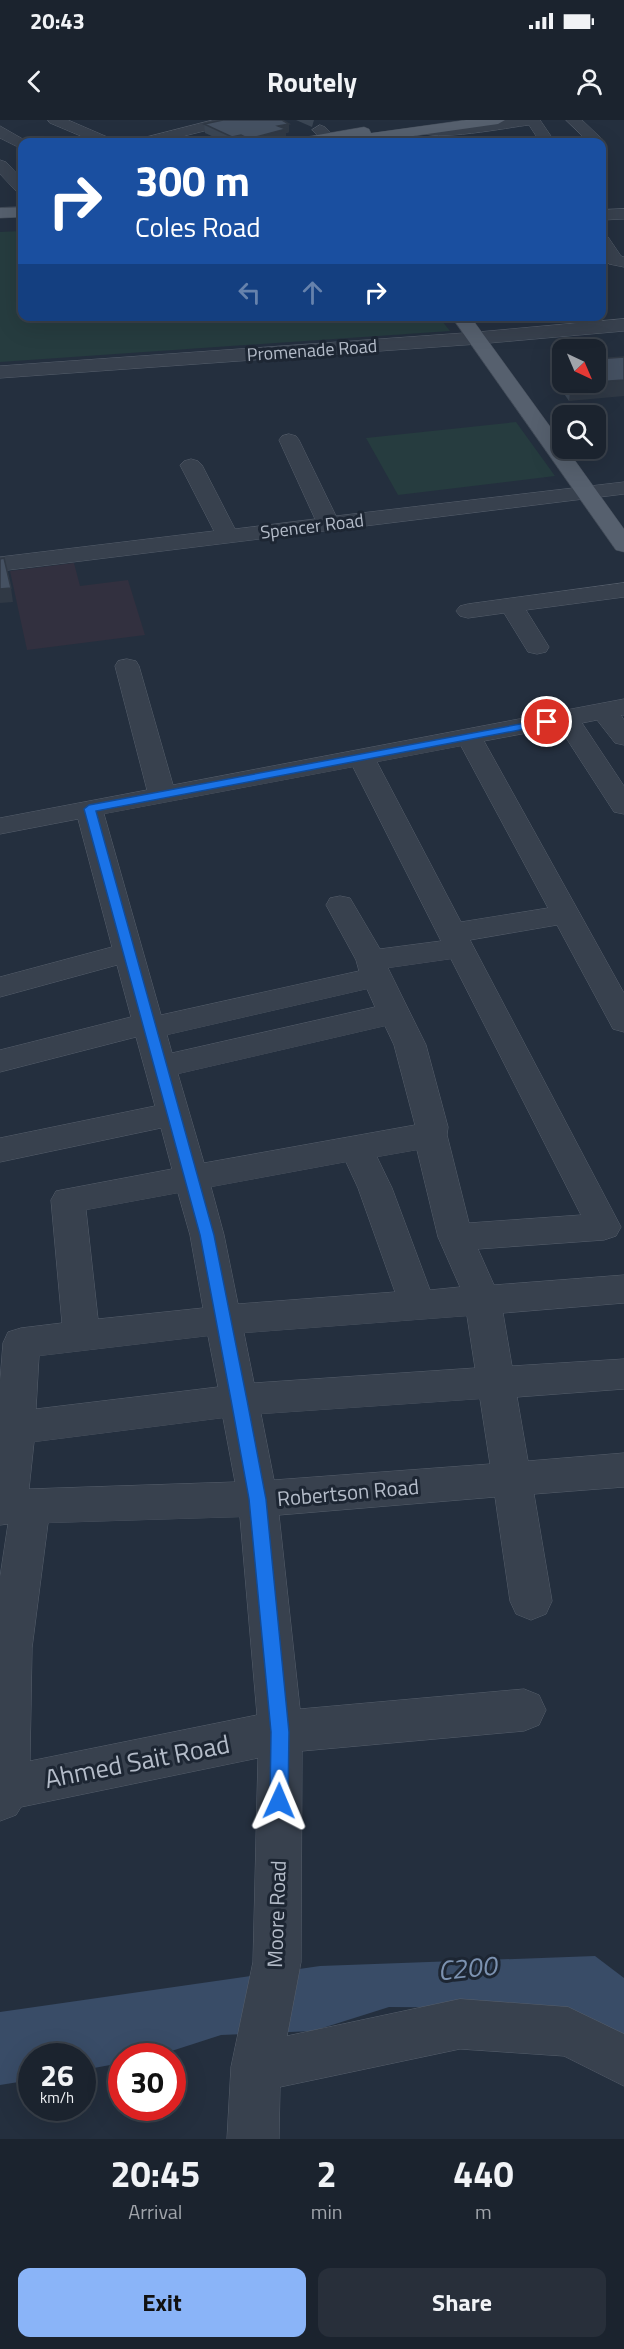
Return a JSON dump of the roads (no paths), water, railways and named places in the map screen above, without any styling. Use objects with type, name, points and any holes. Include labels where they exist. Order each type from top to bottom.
[{"type":"main road","points":[[368,132],[377,125],[400,120]]},
{"type":"main road","points":[[321,136],[368,132],[448,120]]},
{"type":"main road","points":[[321,136],[421,130],[498,120]]},
{"type":"main road","points":[[0,213],[18,212]]},
{"type":"main road","points":[[0,220],[18,219]]},
{"type":"main road","points":[[464,321],[624,545]]},
{"type":"street","points":[[55,120],[98,138]]},
{"type":"street","points":[[160,138],[231,120]]},
{"type":"street","points":[[421,130],[446,131],[533,120],[544,138]]},
{"type":"street","points":[[573,120],[592,138]]},
{"type":"street","points":[[0,131],[18,142]]},
{"type":"street","points":[[8,172],[18,183]]},
{"type":"street","points":[[606,216],[624,214]]},
{"type":"street","points":[[606,217],[624,218]]},
{"type":"street","points":[[606,241],[624,240]]},
{"type":"street","points":[[606,247],[615,260],[624,262]]},
{"type":"street","name":"Promenade Road","points":[[0,372],[478,338],[624,325]]},
{"type":"street","points":[[289,440],[328,524]]},
{"type":"street","points":[[191,465],[228,536]]},
{"type":"street","name":"Spencer Road","points":[[0,564],[624,488]]},
{"type":"street","points":[[468,611],[624,590]]},
{"type":"street","points":[[511,605],[537,647]]},
{"type":"street","points":[[127,666],[162,795]]},
{"type":"street","points":[[0,826],[614,709],[624,737]]},
{"type":"street","points":[[566,718],[624,806]]},
{"type":"street","points":[[469,737],[624,1021]]},
{"type":"street","points":[[361,758],[457,940],[614,1227],[456,1237]]},
{"type":"street","name":"Moore Road","points":[[89,809],[207,1235],[258,1499],[280,1732],[277,1962],[256,2067],[253,2139]]},
{"type":"street","points":[[340,904],[410,1045],[432,1127],[430,1135],[456,1237],[483,1299],[531,1601]]},
{"type":"street","points":[[0,1061],[374,969],[457,940],[566,914]]},
{"type":"street","points":[[0,987],[129,952]]},
{"type":"street","points":[[160,1067],[394,1013]]},
{"type":"street","points":[[0,1150],[173,1114]]},
{"type":"street","points":[[82,1336],[68,1200],[430,1135]]},
{"type":"street","points":[[356,1148],[375,1188],[417,1304]]},
{"type":"street","points":[[4,1793],[11,1648],[12,1507],[21,1342],[223,1320],[624,1289]]},
{"type":"street","points":[[16,1428],[239,1400],[624,1374]]},
{"type":"street","name":"Robertson Road","points":[[12,1507],[258,1499],[624,1470]]},
{"type":"street","name":"Ahmed Sait Road","points":[[4,1793],[280,1732],[524,1710]]},
{"type":"street","points":[[256,2067],[460,2024],[568,2032],[624,2061]]},
{"type":"water","name":"C200","points":[[595,1956],[624,1978],[624,2043],[526,2008],[389,2007],[313,2031],[221,2035],[186,2046],[186,2043],[108,2043],[108,2065],[96,2068],[96,2043],[18,2043],[18,2082],[0,2085],[0,2012],[320,1966]]}]
